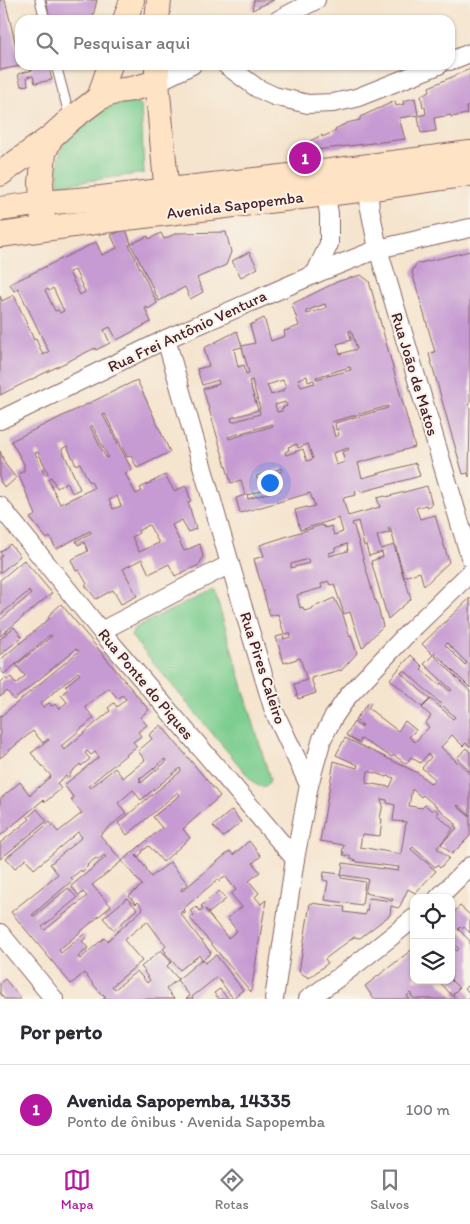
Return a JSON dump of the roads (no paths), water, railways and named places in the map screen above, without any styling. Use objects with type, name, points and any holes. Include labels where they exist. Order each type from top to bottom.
[{"type":"main road","points":[[128,15],[132,0]]},
{"type":"main road","points":[[157,15],[159,0]]},
{"type":"main road","points":[[99,98],[108,70]]},
{"type":"main road","points":[[0,174],[51,137],[99,98],[132,88],[157,73],[168,213]]},
{"type":"main road","points":[[43,229],[42,164],[44,153],[51,137]]},
{"type":"main road","name":"Avenida Sapopemba","points":[[0,209],[470,153]]},
{"type":"main road","name":"Avenida Sapopemba","points":[[0,235],[368,189],[470,174]]},
{"type":"street","points":[[288,15],[316,0]]},
{"type":"street","points":[[455,59],[470,53]]},
{"type":"street","points":[[157,73],[170,70]]},
{"type":"street","points":[[233,70],[257,88],[274,96],[308,104],[332,103],[356,98],[426,70]]},
{"type":"street","name":"Rua João de Matos","points":[[368,189],[378,249],[470,557]]},
{"type":"street","points":[[314,274],[328,244],[329,214],[326,194]]},
{"type":"street","name":"Rua Frei Antônio Ventura","points":[[0,420],[166,339],[314,274],[378,249],[470,228]]},
{"type":"street","name":"Rua Pires Caleiro","points":[[166,339],[274,711],[309,785]]},
{"type":"street","name":"Rua Ponte do Piques","points":[[0,506],[101,631],[295,860]]},
{"type":"street","points":[[101,631],[230,564]]},
{"type":"street","points":[[274,999],[295,860],[309,785],[322,739],[348,696],[405,636],[470,573]]},
{"type":"street","points":[[442,894],[470,866]]},
{"type":"street","points":[[308,999],[374,951],[410,921]]},
{"type":"street","points":[[0,933],[54,999]]},
{"type":"lane","points":[[40,0],[44,15]]},
{"type":"lane","points":[[57,70],[71,119]]},
{"type":"place","name":"Avenida Sapopemba, 14335","points":[[305,158]]}]
